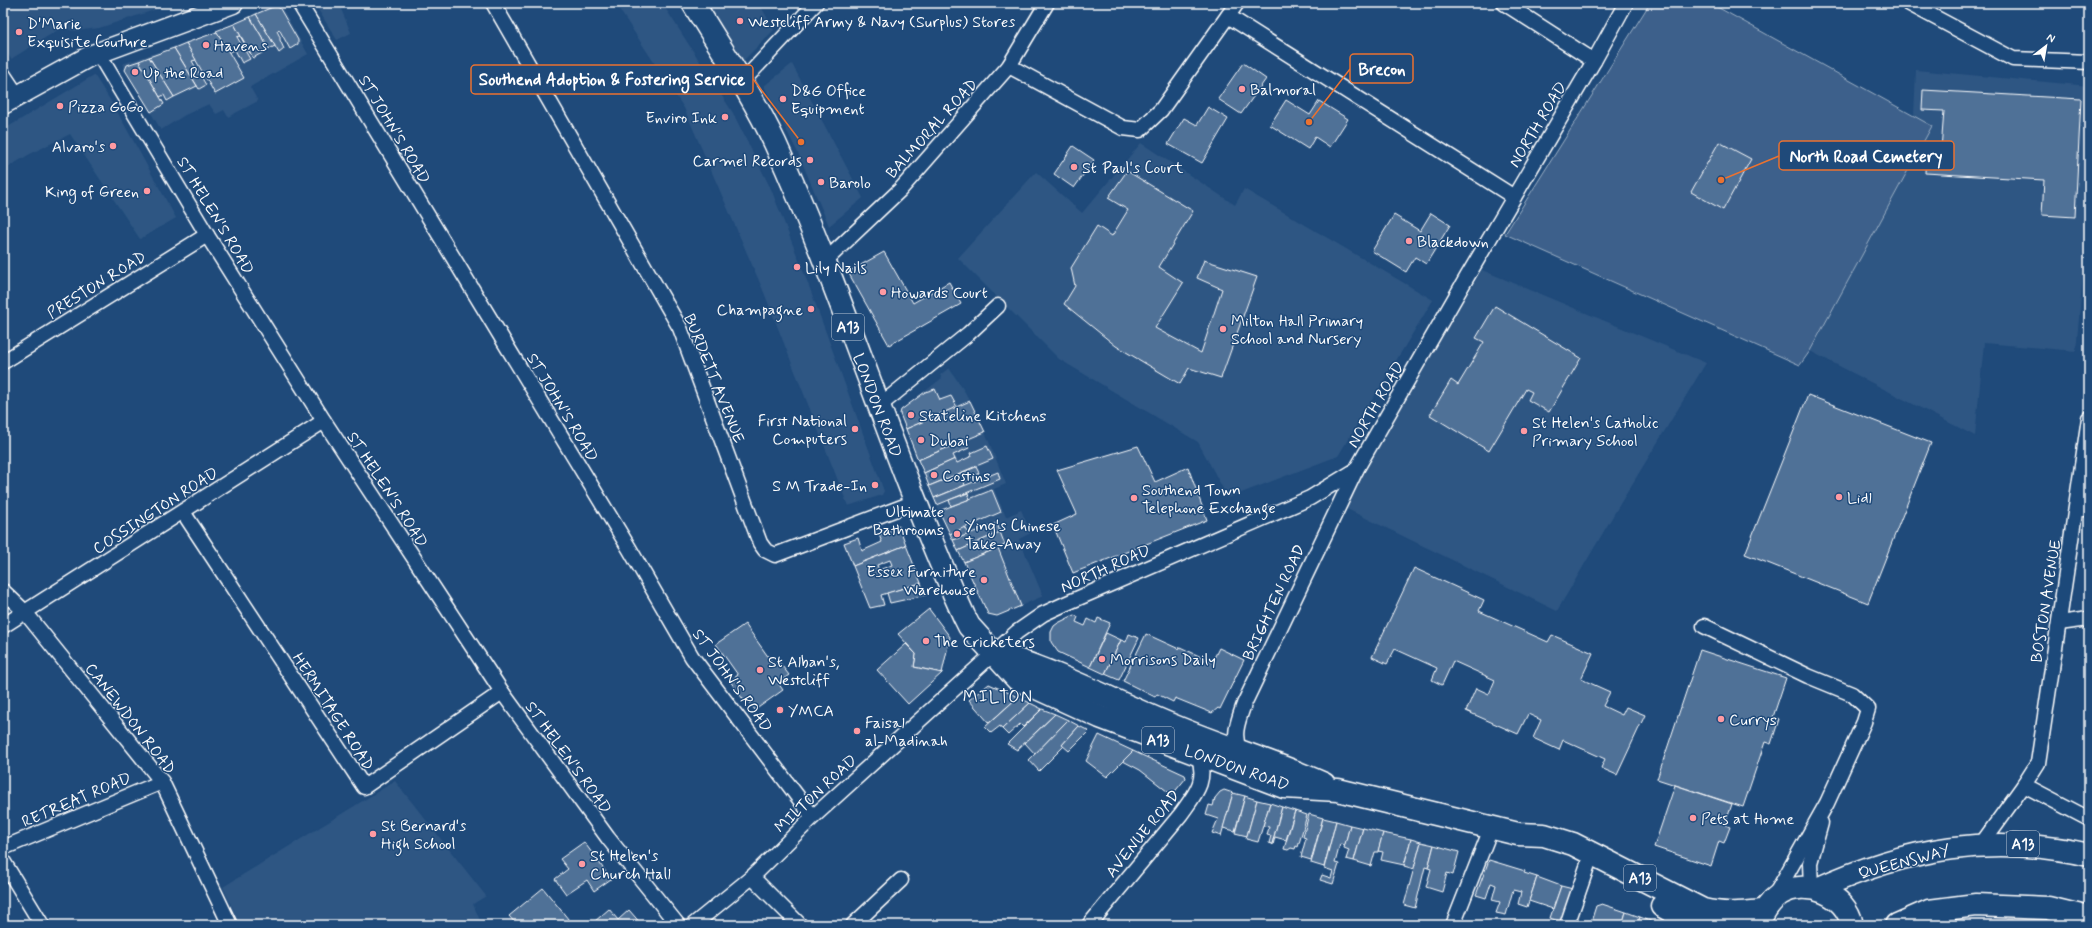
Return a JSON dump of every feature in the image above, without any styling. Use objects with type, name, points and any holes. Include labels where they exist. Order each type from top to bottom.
[{"type":"main road","name":"LONDON ROAD","points":[[693,3],[742,82],[774,142],[824,262],[915,502],[969,626],[995,653],[1016,679],[1100,717],[1284,787],[1338,790],[1492,826],[1518,834],[1536,844],[1588,864],[1696,925]]},
{"type":"main road","name":"LONDON ROAD","points":[[995,653],[1027,663],[1158,720],[1240,752],[1288,768],[1338,790]]},
{"type":"main road","name":"LONDON ROAD","points":[[1518,834],[1544,835],[1573,844],[1703,910],[1716,913],[1734,914],[1764,912]]},
{"type":"main road","name":"QUEENSWAY","points":[[1764,912],[1790,890],[1814,888],[1886,862],[1926,852],[1980,846],[2025,844],[2089,855]]},
{"type":"main road","points":[[1814,888],[1838,900],[1846,910],[1852,925]]},
{"type":"main road","points":[[1897,925],[1929,911],[1976,905],[2048,908],[2089,918]]},
{"type":"street","name":"ST JOHN'S ROAD","points":[[299,3],[628,548],[692,657],[812,817]]},
{"type":"street","name":"BURDETT AVENUE","points":[[492,3],[680,328],[760,543],[765,550],[775,555],[915,502]]},
{"type":"street","points":[[742,82],[816,3]]},
{"type":"street","name":"BALMORAL ROAD","points":[[824,262],[900,190],[1009,66],[1047,3]]},
{"type":"street","points":[[1009,66],[1123,128],[1140,130],[1161,110],[1237,3]]},
{"type":"street","points":[[1504,3],[1594,61]]},
{"type":"street","name":"NORTH ROAD","points":[[995,653],[1017,632],[1043,614],[1310,498],[1356,470],[1594,61],[1626,3]]},
{"type":"street","points":[[1908,3],[2013,59],[2089,62]]},
{"type":"street","points":[[3,74],[10,100],[98,53],[230,4]]},
{"type":"street","points":[[1228,16],[1514,197]]},
{"type":"street","name":"ST HELEN'S ROAD","points":[[98,53],[207,235],[324,421],[502,692],[608,838],[678,925]]},
{"type":"street","name":"PRESTON ROAD","points":[[3,362],[207,235]]},
{"type":"street","points":[[878,407],[968,334],[998,306]]},
{"type":"street","name":"BOSTON AVENUE","points":[[1980,846],[2038,763],[2059,623],[2082,509],[2089,418]]},
{"type":"street","name":"COSSINGTON ROAD","points":[[3,626],[324,421]]},
{"type":"street","name":"BRIGHTEN ROAD","points":[[1240,752],[1235,735],[1236,726],[1244,704],[1312,558],[1356,470]]},
{"type":"street","name":"HERMITAGE ROAD","points":[[183,512],[364,787],[502,692]]},
{"type":"street","name":"CANEWDON ROAD","points":[[3,591],[25,612],[162,782],[230,925]]},
{"type":"street","points":[[2059,623],[2089,619]]},
{"type":"street","points":[[1704,626],[1808,676],[1852,694],[1868,708],[1864,722],[1827,803],[1764,912]]},
{"type":"street","name":"MILTON ROAD","points":[[693,925],[752,877],[812,817],[995,653]]},
{"type":"street","name":"AVENUE ROAD","points":[[1094,924],[1181,814],[1201,784],[1202,764],[1198,755]]},
{"type":"street","name":"RETREAT ROAD","points":[[3,848],[162,782]]},
{"type":"street","points":[[2024,785],[2089,819]]},
{"type":"street","points":[[1814,888],[1810,863],[1827,803]]},
{"type":"street","points":[[1453,925],[1492,826]]},
{"type":"street","points":[[3,861],[42,925]]},
{"type":"street","points":[[1567,925],[1588,864]]},
{"type":"street","points":[[752,877],[800,925]]},
{"type":"street","points":[[852,925],[901,880]]},
{"type":"shaded area","points":[[3,3],[173,4],[99,28],[74,31],[61,28],[11,59],[3,47]]},
{"type":"shaded area","points":[[279,3],[308,54],[250,87],[258,101],[228,117],[224,110],[216,114],[209,104],[185,115],[161,130],[122,64],[217,32]]},
{"type":"shaded area","points":[[314,3],[354,3],[341,9],[351,33],[337,40]]},
{"type":"shaded area","points":[[615,3],[662,3],[733,113],[771,189],[809,286],[884,491],[882,495],[848,506],[763,290],[684,108]]},
{"type":"shaded area","points":[[706,3],[759,3],[774,30],[743,61]]},
{"type":"shaded area","points":[[1650,3],[1710,3],[1932,126],[1810,351],[1800,365],[1505,234]]},
{"type":"shaded area","points":[[792,64],[863,198],[829,226],[798,153],[764,86]]},
{"type":"shaded area","points":[[1916,70],[2089,86],[2089,137],[2083,274],[2076,351],[1984,343],[1975,436],[1810,351],[1932,126],[1914,116]]},
{"type":"shaded area","points":[[94,75],[114,106],[176,218],[140,239],[70,134],[30,154],[3,170],[3,130]]},
{"type":"shaded area","name":"Milton Hall Primary School and Nursery","points":[[1141,143],[1235,205],[1244,189],[1433,300],[1338,456],[1228,498],[1198,442],[1059,359],[958,258],[1036,172],[1082,213]]},
{"type":"shaded area","name":"St Helen's Catholic Primary School","points":[[1482,270],[1706,363],[1557,611],[1343,507],[1357,476]]},
{"type":"shaded area","points":[[949,368],[965,392],[985,432],[1006,484],[994,489],[1006,517],[1021,510],[1031,533],[1019,539],[1043,596],[997,616],[988,614],[939,511],[900,414],[901,410],[942,378],[940,375]]},
{"type":"shaded area","name":"St Bernard's High School","points":[[395,781],[486,896],[473,904],[482,925],[240,925],[223,887]]},
{"type":"building","points":[[275,6],[279,7],[298,40],[298,44],[290,49],[279,29],[277,31],[284,49],[279,53],[256,14]]},
{"type":"building","points":[[256,14],[275,46],[269,49],[250,17]]},
{"type":"building","points":[[250,17],[269,49],[253,58],[234,24]]},
{"type":"building","points":[[234,24],[253,58],[240,36],[237,37],[250,59],[242,63],[235,50],[229,52],[216,31]]},
{"type":"building","points":[[217,32],[244,78],[215,94],[186,43]]},
{"type":"building","points":[[186,43],[196,60],[192,61],[206,85],[199,89],[174,48]]},
{"type":"building","points":[[174,48],[197,86],[174,97],[149,57]]},
{"type":"building","points":[[149,57],[174,97],[167,101],[164,95],[160,97],[139,61]]},
{"type":"building","points":[[139,61],[164,104],[151,112],[125,70],[127,65]]},
{"type":"building","name":"Balmoral","points":[[1243,63],[1266,79],[1241,114],[1218,99]]},
{"type":"building","points":[[1923,90],[2081,99],[2075,217],[2042,215],[2044,180],[1925,173],[1926,148],[1941,149],[1944,111],[1922,110]]},
{"type":"building","points":[[1286,100],[1310,115],[1319,101],[1348,119],[1330,147],[1315,137],[1308,149],[1270,125]]},
{"type":"building","points":[[1208,107],[1228,119],[1202,163],[1168,144],[1184,118],[1197,125]]},
{"type":"building","points":[[1719,142],[1751,159],[1723,210],[1691,192]]},
{"type":"building","name":"St Paul's Court","points":[[1073,146],[1094,160],[1074,188],[1054,174]]},
{"type":"building","points":[[1127,171],[1193,211],[1159,267],[1183,283],[1155,328],[1201,353],[1222,289],[1197,278],[1204,260],[1257,277],[1221,378],[1189,368],[1180,384],[1116,346],[1064,304],[1075,286],[1071,268],[1097,226],[1112,236],[1128,210],[1108,198]]},
{"type":"building","name":"Blackdown","points":[[1431,213],[1450,225],[1426,264],[1415,257],[1406,272],[1372,251],[1394,215],[1420,231]]},
{"type":"building","name":"Howards Court","points":[[884,252],[913,303],[949,282],[961,304],[889,345],[848,272]]},
{"type":"building","points":[[1495,306],[1581,358],[1549,412],[1528,400],[1532,392],[1526,389],[1489,451],[1430,415],[1451,380],[1458,385],[1484,342],[1476,338]]},
{"type":"building","points":[[935,389],[940,400],[951,396],[957,407],[906,429],[900,414],[901,410],[925,392]]},
{"type":"building","name":"Lidl","points":[[1808,395],[1931,443],[1868,603],[1745,554]]},
{"type":"building","points":[[970,401],[985,432],[918,460],[906,429]]},
{"type":"building","points":[[966,440],[969,448],[953,455],[955,459],[924,473],[918,460]]},
{"type":"building","points":[[987,446],[993,459],[929,486],[924,473],[955,459],[957,463],[972,456],[971,453]]},
{"type":"building","name":"Southend Town Telephone Exchange","points":[[1138,446],[1155,482],[1188,467],[1207,520],[1073,573],[1053,525],[1077,514],[1057,470]]},
{"type":"building","points":[[976,467],[979,473],[964,482],[965,485],[934,498],[929,486]]},
{"type":"building","points":[[998,472],[1000,479],[937,505],[934,498]]},
{"type":"building","points":[[992,490],[1001,512],[950,534],[939,511]]},
{"type":"building","points":[[968,493],[970,499],[951,506],[949,500]]},
{"type":"building","points":[[997,523],[1000,532],[958,551],[953,540]]},
{"type":"building","points":[[899,526],[906,545],[853,566],[844,543],[858,538],[862,551],[882,542],[879,535]]},
{"type":"building","points":[[965,527],[969,534],[953,540],[950,534]]},
{"type":"building","points":[[1000,532],[1005,545],[964,562],[958,551]]},
{"type":"building","points":[[906,545],[921,583],[881,595],[884,605],[870,608],[853,566]],"holes":[[[890,560],[892,565],[879,570],[877,565]]]},
{"type":"building","points":[[998,548],[1021,606],[997,616],[988,614],[964,562]]},
{"type":"building","points":[[1414,568],[1484,600],[1479,611],[1548,642],[1552,635],[1593,653],[1581,679],[1610,692],[1603,706],[1622,715],[1626,707],[1645,715],[1617,775],[1601,768],[1605,759],[1563,740],[1559,750],[1533,738],[1541,720],[1528,714],[1518,734],[1466,711],[1476,688],[1489,694],[1495,680],[1453,661],[1442,685],[1432,680],[1437,668],[1395,649],[1387,664],[1372,657]]},
{"type":"building","points":[[921,583],[926,595],[890,603],[887,593]]},
{"type":"building","name":"The Cricketers","points":[[929,609],[950,637],[942,673],[914,667],[916,654],[898,634]]},
{"type":"building","points":[[1074,615],[1078,617],[1076,622],[1085,626],[1088,619],[1096,623],[1098,618],[1110,623],[1090,667],[1058,652],[1051,642],[1051,632],[1054,626]]},
{"type":"building","name":"St Alban's, Westcliff","points":[[745,624],[774,665],[779,662],[789,675],[778,683],[783,690],[755,710],[748,700],[745,702],[730,681],[738,675],[716,644]]},
{"type":"building","points":[[1106,633],[1121,640],[1105,674],[1090,667]]},
{"type":"building","points":[[1129,634],[1139,638],[1119,680],[1105,674],[1121,640],[1126,642]]},
{"type":"building","points":[[1146,634],[1179,649],[1180,647],[1212,662],[1219,648],[1244,660],[1220,709],[1218,708],[1212,713],[1175,698],[1173,702],[1157,694],[1155,697],[1123,681]]},
{"type":"building","points":[[906,644],[916,654],[914,667],[942,673],[908,704],[877,670]]},
{"type":"building","points":[[1700,650],[1786,678],[1773,717],[1779,719],[1771,744],[1765,742],[1743,807],[1657,779]]},
{"type":"building","points":[[989,684],[1018,697],[989,723],[969,700]]},
{"type":"building","points":[[1018,697],[1030,703],[1002,729],[1000,726],[991,733],[985,727]]},
{"type":"building","points":[[1030,703],[1042,709],[1023,727],[1020,724],[1008,735],[1002,729]]},
{"type":"building","points":[[1042,709],[1055,714],[1017,750],[1007,744]]},
{"type":"building","points":[[1055,714],[1068,720],[1035,754],[1025,743]]},
{"type":"building","points":[[1068,720],[1079,726],[1062,745],[1064,746],[1039,771],[1029,760]]},
{"type":"building","points":[[1079,726],[1089,731],[1069,751],[1062,745]]},
{"type":"building","points":[[1099,735],[1133,751],[1107,777],[1086,761]]},
{"type":"building","points":[[1133,751],[1185,775],[1186,778],[1172,795],[1140,770],[1123,761]]},
{"type":"building","points":[[1675,785],[1732,804],[1725,825],[1730,827],[1724,843],[1719,841],[1711,866],[1654,847]]},
{"type":"building","points":[[1224,790],[1233,793],[1221,836],[1212,833],[1218,819],[1206,815],[1209,805],[1213,806],[1215,798]]},
{"type":"building","points":[[1233,793],[1245,796],[1235,831],[1223,828]]},
{"type":"building","points":[[1245,796],[1257,800],[1247,836],[1235,833]]},
{"type":"building","points":[[1257,800],[1270,803],[1258,842],[1246,839]]},
{"type":"building","points":[[1270,803],[1282,807],[1272,844],[1269,843],[1271,836],[1267,835],[1269,827],[1263,826]]},
{"type":"building","points":[[1282,807],[1295,811],[1286,840],[1275,837],[1273,845],[1272,844]]},
{"type":"building","points":[[1295,811],[1307,815],[1298,847],[1296,846],[1295,849],[1291,848],[1288,850],[1284,849]]},
{"type":"building","points":[[1309,814],[1323,818],[1311,860],[1301,857],[1306,838],[1303,837]]},
{"type":"building","points":[[1323,818],[1336,821],[1324,867],[1311,863]]},
{"type":"building","points":[[1336,821],[1350,825],[1345,845],[1340,844],[1335,863],[1339,864],[1333,884],[1320,880],[1322,875],[1331,878],[1333,871],[1324,868]]},
{"type":"building","points":[[1350,825],[1363,828],[1354,861],[1346,859],[1349,850],[1344,848]]},
{"type":"building","points":[[1363,828],[1383,833],[1378,852],[1375,852],[1371,866],[1354,861]]},
{"type":"building","points":[[1383,833],[1411,839],[1404,865],[1381,860],[1383,852],[1378,851]]},
{"type":"building","points":[[1411,839],[1421,842],[1414,869],[1404,866]]},
{"type":"building","name":"St Helen's Church Hall","points":[[584,842],[611,879],[594,891],[587,880],[566,894],[555,879],[568,869],[560,859]]},
{"type":"building","points":[[1421,842],[1434,845],[1428,868],[1425,867],[1415,908],[1404,905]]},
{"type":"building","points":[[1434,845],[1459,852],[1453,875],[1447,873],[1442,892],[1426,887],[1431,869],[1428,868]]},
{"type":"building","points":[[1489,860],[1525,871],[1524,873],[1537,877],[1527,907],[1518,904],[1521,892],[1513,890],[1506,915],[1496,913],[1500,902],[1492,900],[1496,885],[1491,883],[1486,898],[1476,895]]},
{"type":"building","points":[[1537,877],[1561,886],[1553,909],[1529,901]]},
{"type":"building","points":[[1561,886],[1573,889],[1561,922],[1550,918]]},
{"type":"building","points":[[543,888],[573,925],[533,925],[529,921],[524,925],[517,925],[509,916]]},
{"type":"building","points":[[1602,904],[1626,912],[1622,925],[1590,925],[1596,906]]},
{"type":"building","points":[[609,909],[618,920],[629,910],[642,925],[597,925],[594,922]]},
{"type":"building","points":[[1626,912],[1640,917],[1637,925],[1622,925]]},
{"type":"building","points":[[1640,917],[1653,922],[1652,925],[1637,925]]},
{"type":"place","name":"Westcliff Army & Navy (Surplus) Stores","points":[[740,21]]},
{"type":"place","name":"D'Marie Exquisite Couture","points":[[19,32]]},
{"type":"place","name":"Havens","points":[[206,45]]},
{"type":"place","name":"Up the Road","points":[[135,72]]},
{"type":"place","name":"Balmoral","points":[[1242,89]]},
{"type":"place","name":"D&G Office Equipment","points":[[783,99]]},
{"type":"place","name":"Pizza GoGo","points":[[60,106]]},
{"type":"place","name":"Enviro Ink","points":[[725,117]]},
{"type":"place","name":"Brecon","points":[[1309,122]]},
{"type":"place","name":"Southend Adoption & Fostering Service","points":[[801,142]]},
{"type":"place","name":"Alvaro's","points":[[113,146]]},
{"type":"place","name":"Carmel Records","points":[[810,160]]},
{"type":"place","name":"St Paul's Court","points":[[1074,167]]},
{"type":"place","name":"North Road Cemetery","points":[[1721,180]]},
{"type":"place","name":"Barolo","points":[[821,182]]},
{"type":"place","name":"King of Green","points":[[147,191]]},
{"type":"place","name":"Blackdown","points":[[1409,241]]},
{"type":"place","name":"Lily Nails","points":[[797,267]]},
{"type":"place","name":"Howards Court","points":[[883,292]]},
{"type":"place","name":"Champagne","points":[[811,309]]},
{"type":"place","name":"Milton Hall Primary School and Nursery","points":[[1223,329]]},
{"type":"place","name":"Stateline Kitchens","points":[[911,415]]},
{"type":"place","name":"First National Computers","points":[[855,429]]},
{"type":"place","name":"St Helen's Catholic Primary School","points":[[1524,431]]},
{"type":"place","name":"Dubai","points":[[921,440]]},
{"type":"place","name":"Costins","points":[[934,475]]},
{"type":"place","name":"S M Trade-In","points":[[875,485]]},
{"type":"place","name":"Lidl","points":[[1839,497]]},
{"type":"place","name":"Southend Town Telephone Exchange","points":[[1134,498]]},
{"type":"place","name":"Ultimate Bathrooms","points":[[952,520]]},
{"type":"place","name":"Ying's Chinese Take-Away","points":[[957,534]]},
{"type":"place","name":"Essex Furniture Warehouse","points":[[984,580]]},
{"type":"place","name":"The Cricketers","points":[[926,641]]},
{"type":"place","name":"Morrisons Daily","points":[[1102,659]]},
{"type":"place","name":"St Alban's, Westcliff","points":[[760,670]]},
{"type":"place","name":"YMCA","points":[[780,710]]},
{"type":"place","name":"Currys","points":[[1721,719]]},
{"type":"place","name":"Faisal al-Madinah","points":[[857,731]]},
{"type":"place","name":"Pets at Home","points":[[1693,818]]},
{"type":"place","name":"St Bernard's High School","points":[[373,834]]},
{"type":"place","name":"St Helen's Church Hall","points":[[582,864]]},
{"type":"district","name":"MILTON","points":[[998,696]]}]
